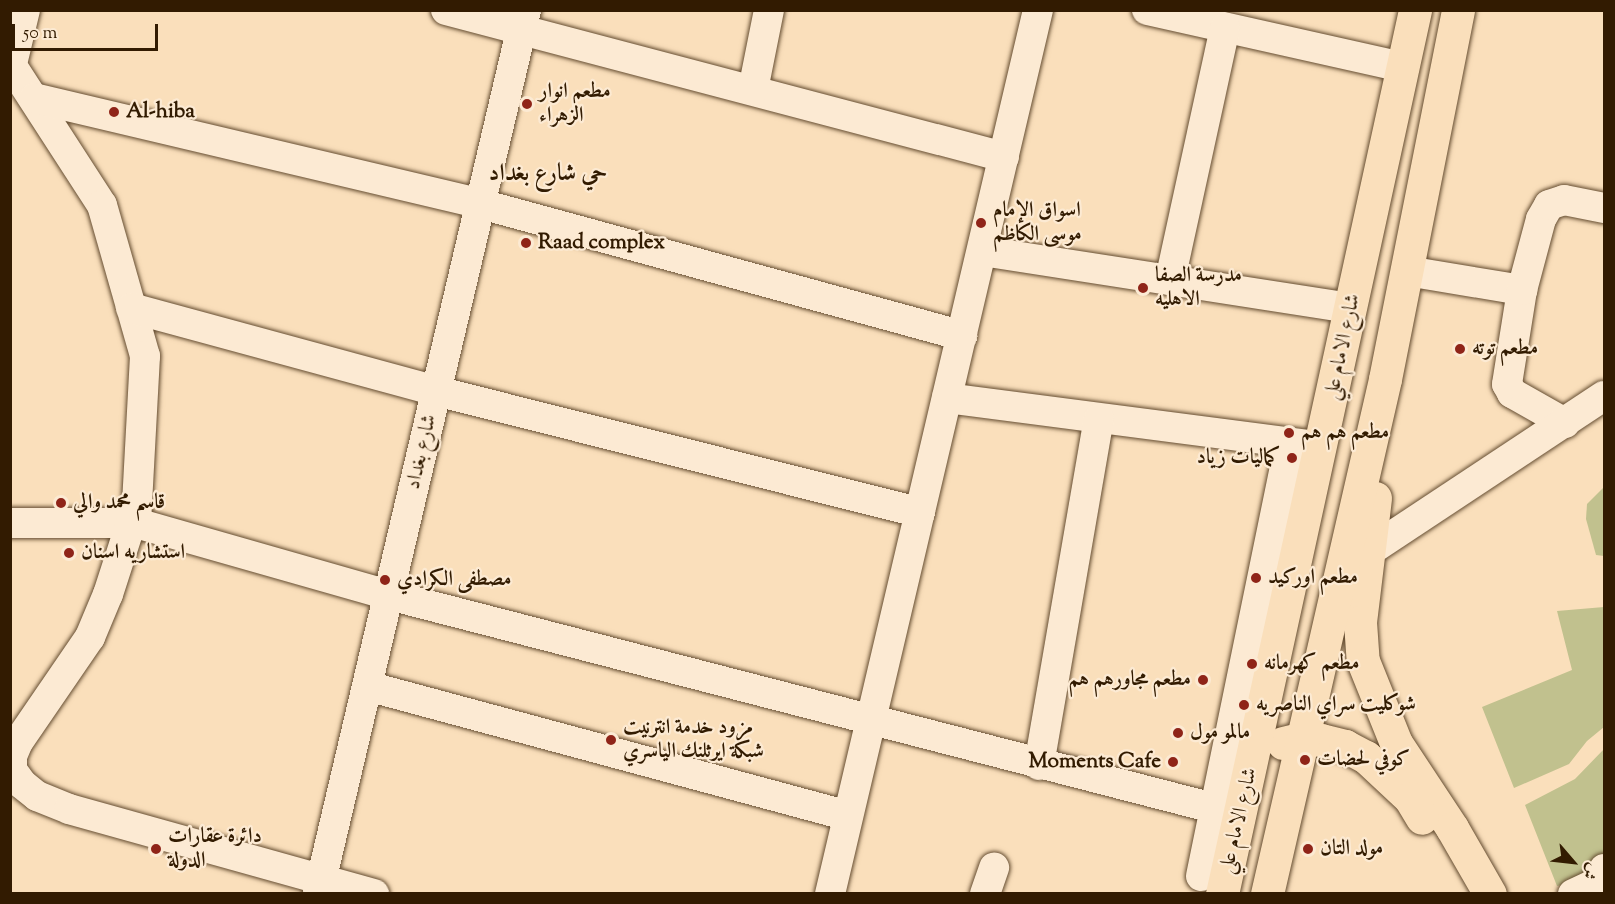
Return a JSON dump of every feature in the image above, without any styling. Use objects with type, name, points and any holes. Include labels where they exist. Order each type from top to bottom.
[{"type":"main road","name":"شارع الامام علي","points":[[1208,883],[1228,812],[1249,778],[1287,608],[1305,445],[1351,308],[1415,10]]},
{"type":"main road","name":"شارع الامام علي","points":[[1267,894],[1386,379],[1458,10]]},
{"type":"main road","name":"شارع الامام علي","points":[[1386,379],[1371,550],[1360,622],[1363,661],[1396,743],[1452,828],[1490,894]]},
{"type":"main road","points":[[1287,608],[1288,627],[1293,638],[1303,644],[1315,642],[1323,636],[1330,620]]},
{"type":"main road","points":[[1249,778],[1261,759],[1277,746],[1303,738],[1345,746],[1384,771],[1410,798],[1434,839],[1484,894]]},
{"type":"street","points":[[25,10],[11,64],[102,205],[145,356],[134,523],[90,637],[18,742],[12,756],[12,770],[22,784],[37,795],[69,809],[320,887],[374,894]]},
{"type":"street","points":[[446,10],[524,20],[753,90],[1004,157]]},
{"type":"street","points":[[753,90],[769,10]]},
{"type":"street","points":[[830,894],[1038,10]]},
{"type":"street","points":[[1148,10],[1402,67]]},
{"type":"street","name":"شارع بغداد","points":[[320,887],[524,20]]},
{"type":"street","points":[[1170,280],[1225,28]]},
{"type":"street","points":[[34,98],[481,204],[962,336]]},
{"type":"street","points":[[1565,423],[1512,393],[1507,384],[1522,290],[1541,219],[1549,205],[1564,200],[1605,208]]},
{"type":"street","points":[[982,251],[1351,308]]},
{"type":"street","points":[[1407,272],[1522,290]]},
{"type":"street","points":[[131,308],[436,392],[920,513]]},
{"type":"street","points":[[1371,550],[1605,396]]},
{"type":"street","points":[[10,523],[134,523],[389,595],[871,718],[1039,765],[1228,812],[1305,445],[947,398]]},
{"type":"street","points":[[1039,765],[1099,419]]},
{"type":"street","points":[[367,686],[848,816]]},
{"type":"street","points":[[1573,894],[1594,884],[1605,868]]},
{"type":"green space","points":[[1604,487],[1604,556],[1596,555],[1586,519],[1587,504]]},
{"type":"green space","points":[[1604,607],[1604,727],[1587,741],[1569,764],[1514,788],[1482,707],[1572,670],[1557,611]]},
{"type":"green space","points":[[1604,749],[1604,857],[1573,883],[1557,886],[1525,805],[1575,779]]},
{"type":"place","name":"مطعم انوار الزهراء","points":[[527,104]]},
{"type":"place","name":"Al-hiba","points":[[114,112]]},
{"type":"place","name":"اسواق الإمام موسى الكاظم","points":[[981,223]]},
{"type":"place","name":"Raad complex","points":[[526,243]]},
{"type":"place","name":"مدرسة الصفا الاهليه","points":[[1143,288]]},
{"type":"place","name":"مطعم توته","points":[[1460,349]]},
{"type":"place","name":"مطعم هم هم","points":[[1289,433]]},
{"type":"place","name":"كماليات زياد","points":[[1292,458]]},
{"type":"place","name":"قاسم محمد والي","points":[[61,503]]},
{"type":"place","name":"استشاريه اسنان","points":[[69,553]]},
{"type":"place","name":"مطعم اوركيد","points":[[1256,578]]},
{"type":"place","name":"مصطفى الكرادي","points":[[385,580]]},
{"type":"place","name":"مطعم كهرمانه","points":[[1252,664]]},
{"type":"place","name":"مطعم مجاورهم هم","points":[[1203,680]]},
{"type":"place","name":"شوكليت سراي الناصريه","points":[[1244,705]]},
{"type":"place","name":"مالمو مول","points":[[1178,733]]},
{"type":"place","name":"مزود خدمة انترنيت شبكة ايرثلنك الياسري","points":[[611,740]]},
{"type":"place","name":"كوفي لحضات","points":[[1305,760]]},
{"type":"place","name":"Moments Cafe","points":[[1173,762]]},
{"type":"place","name":"دائرة عقارات الدولة","points":[[156,849]]},
{"type":"place","name":"مولد التان","points":[[1308,849]]},
{"type":"district","name":"حي شارع بغداد","points":[[548,175]]}]
